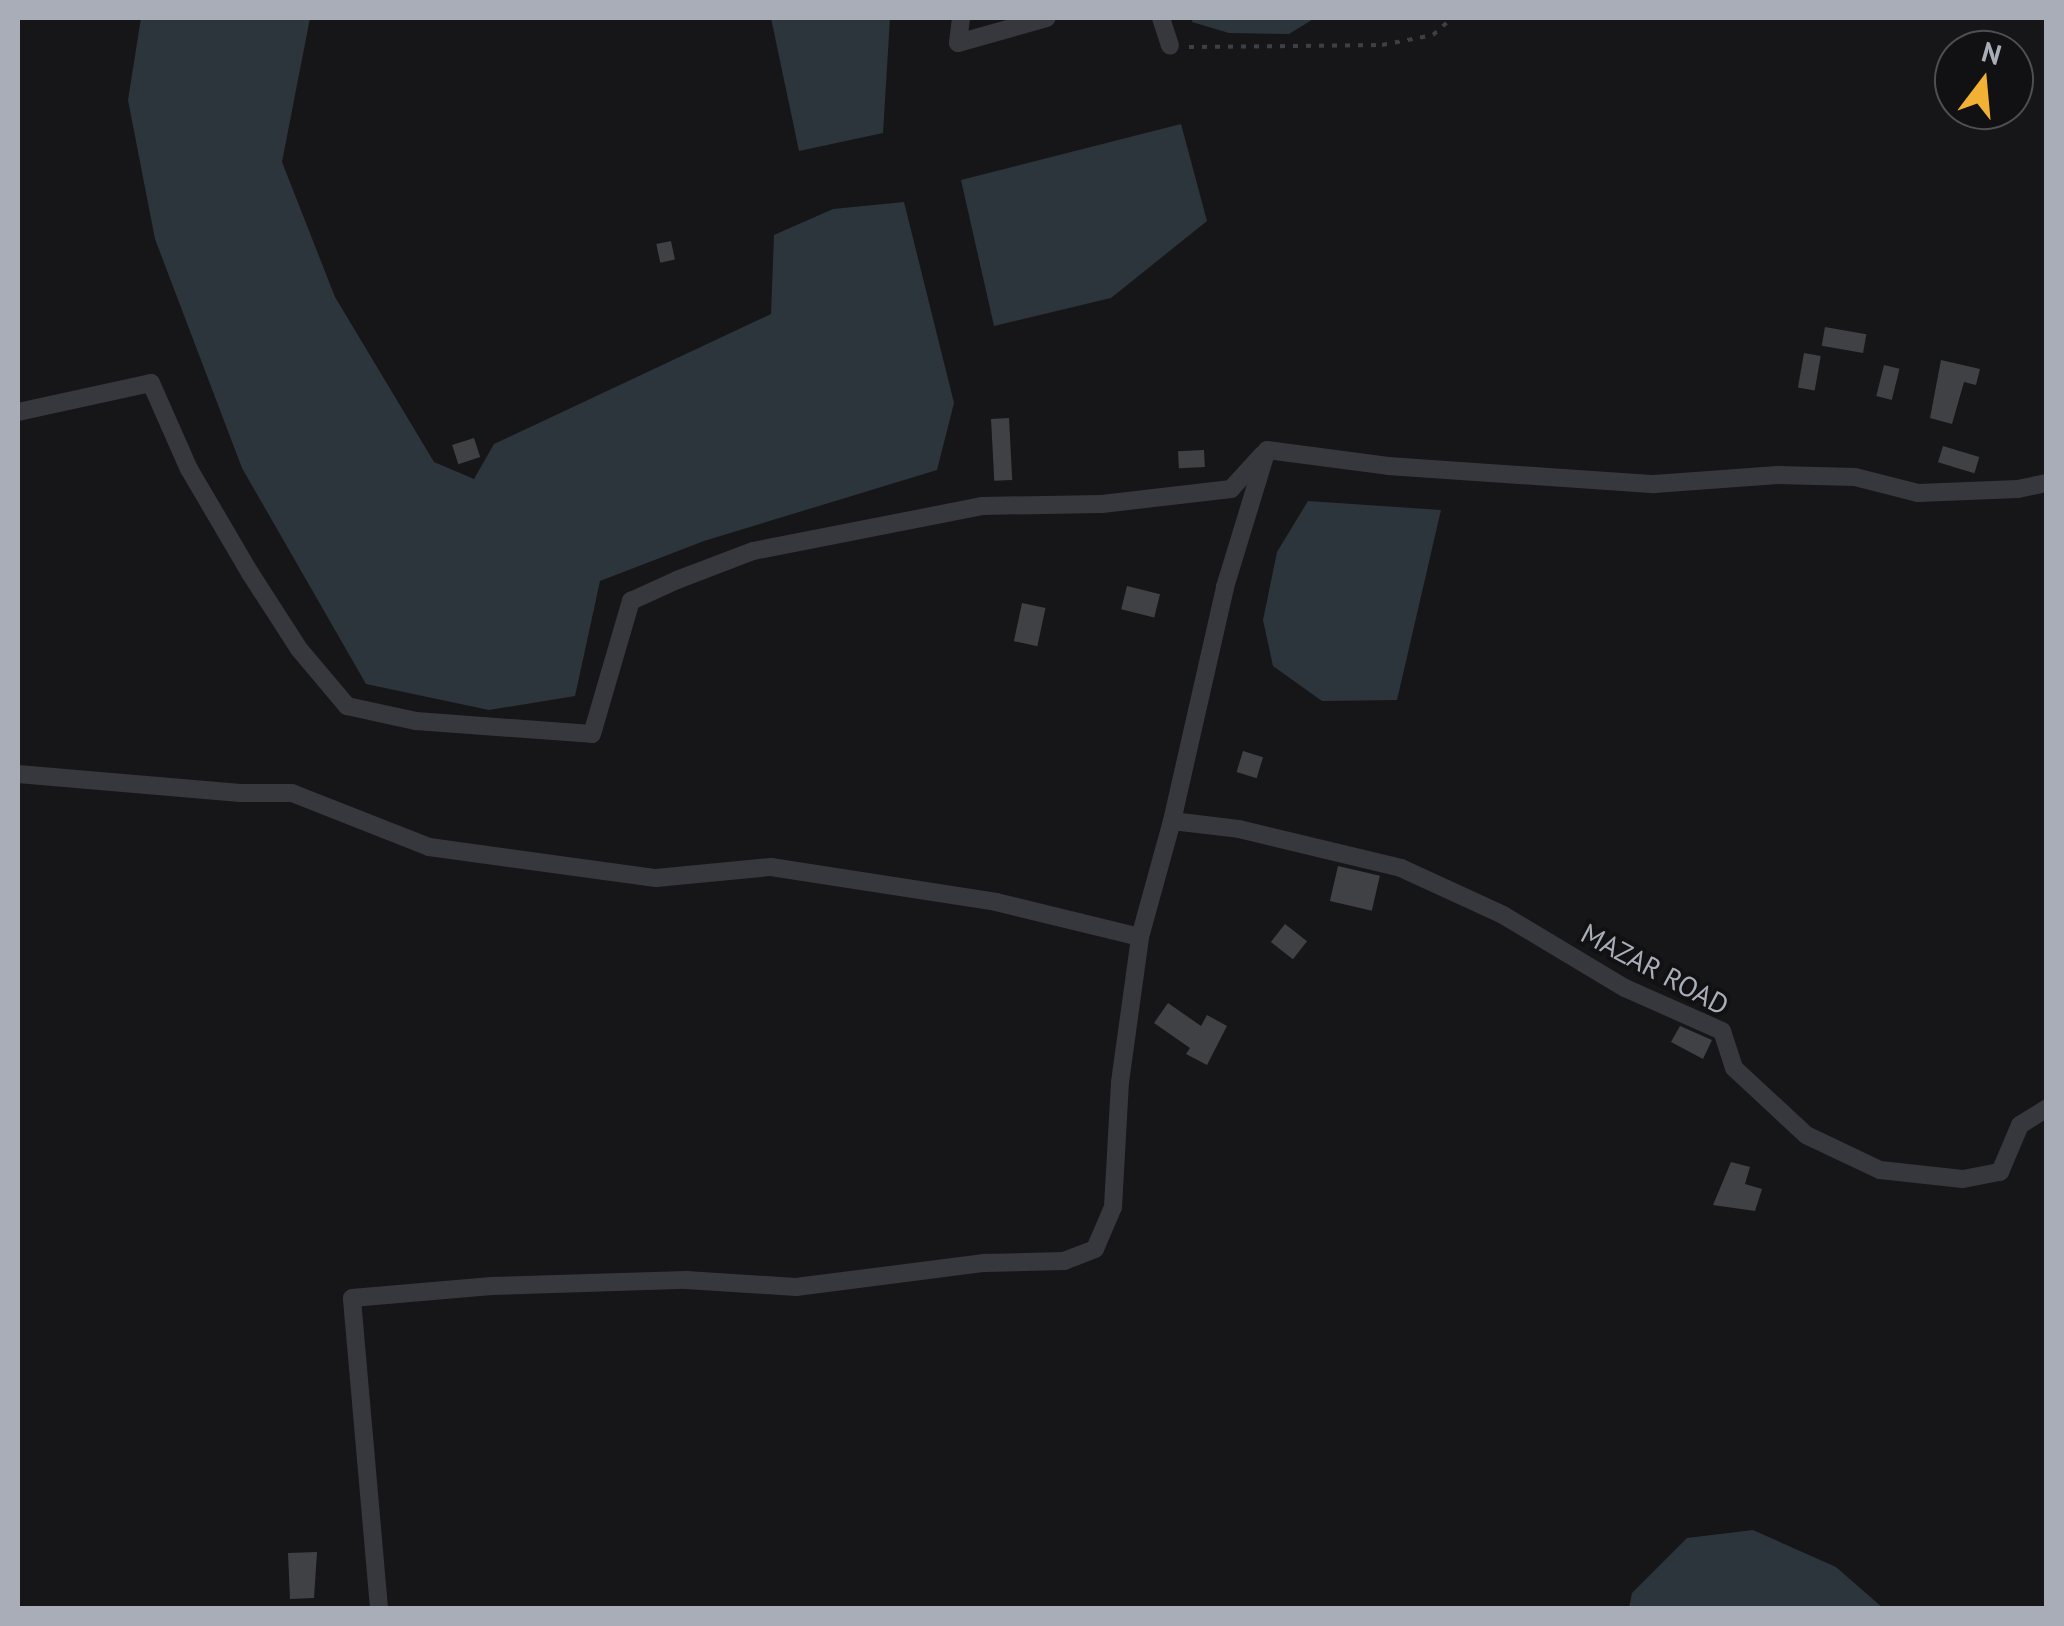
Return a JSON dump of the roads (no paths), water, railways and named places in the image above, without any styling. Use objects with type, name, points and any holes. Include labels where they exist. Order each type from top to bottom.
[{"type":"street","points":[[961,18],[958,44],[1047,18]]},
{"type":"street","points":[[1161,18],[1170,46]]},
{"type":"street","points":[[18,412],[151,382],[189,468],[250,572],[299,648],[347,706],[416,721],[592,734],[631,601],[676,580],[753,551],[982,506],[1102,504],[1231,489],[1267,450]]},
{"type":"street","points":[[1267,450],[1388,466],[1654,484],[1778,475],[1855,476],[1918,493],[2018,489],[2046,483]]},
{"type":"street","points":[[379,1608],[352,1298],[491,1286],[686,1280],[796,1288],[984,1263],[1064,1261],[1095,1249],[1112,1207],[1120,1082],[1140,937],[1172,820],[1225,588],[1267,450]]},
{"type":"street","points":[[18,774],[240,794],[292,794],[428,847],[656,878],[771,867],[996,902],[1140,937]]},
{"type":"street","name":"MAZAR ROAD","points":[[1172,820],[1239,829],[1402,868],[1503,915],[1625,988],[1722,1030],[1734,1068],[1806,1135],[1880,1170],[1963,1179],[2000,1172],[2020,1125],[2046,1109]]}]
